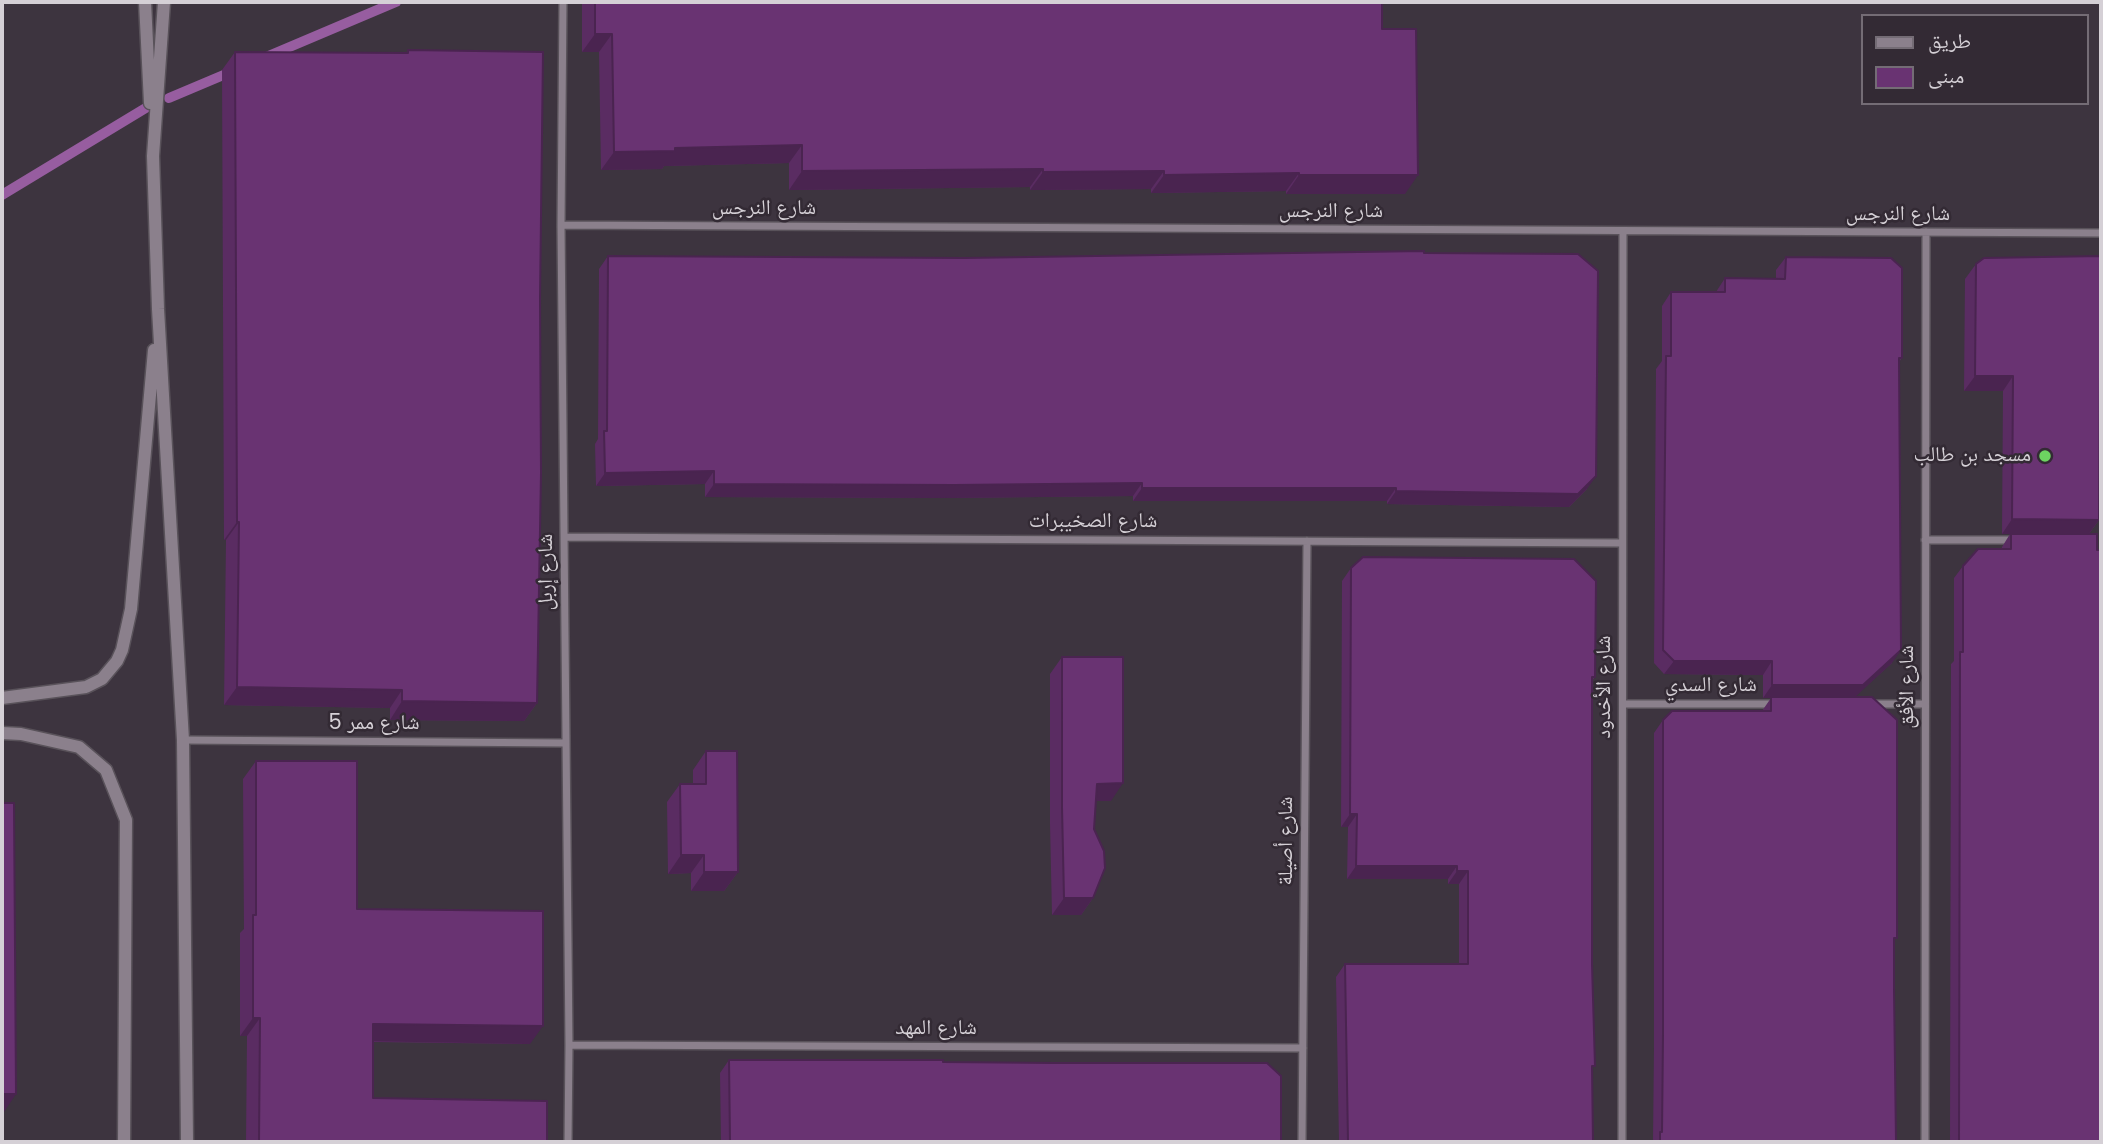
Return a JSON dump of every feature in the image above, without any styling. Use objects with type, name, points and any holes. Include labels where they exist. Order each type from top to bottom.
[{"type":"street","points":[[145,2],[158,309],[183,740],[187,1142]]},
{"type":"street","points":[[153,156],[164,2]]},
{"type":"street","name":"شارع إربل","points":[[563,2],[561,225],[568,1142]]},
{"type":"street","name":"شارع النرجس","points":[[561,225],[2101,233]]},
{"type":"street","name":"شارع الأخدود","points":[[1622,1142],[1623,231]]},
{"type":"street","name":"شارع الأفق","points":[[1925,1142],[1926,232]]},
{"type":"street","points":[[2,698],[86,687],[102,679],[117,661],[122,650],[131,609],[158,309]]},
{"type":"street","name":"شارع الصخيبرات","points":[[564,537],[1622,543]]},
{"type":"street","points":[[1925,540],[2020,540]]},
{"type":"street","name":"شارع أصيلة","points":[[1302,1142],[1307,541]]},
{"type":"street","name":"شارع السدي","points":[[1623,704],[1788,704]]},
{"type":"street","points":[[1856,704],[1925,704]]},
{"type":"street","points":[[2,733],[21,734],[79,747],[106,770],[126,820],[124,1142]]},
{"type":"street","name":"شارع ممر 5","points":[[183,740],[565,743]]},
{"type":"street","name":"شارع المهد","points":[[569,1045],[1303,1048]]},
{"type":"building","points":[[595,2],[1382,2],[1382,29],[1416,29],[1418,175],[1164,175],[1164,171],[1043,172],[1043,169],[802,171],[802,145],[614,152],[612,34],[595,34]]},
{"type":"building","points":[[408,50],[543,52],[537,703],[402,701],[402,690],[237,687],[239,522],[235,52],[408,53]]},
{"type":"building","points":[[1424,251],[1578,254],[1598,271],[1596,476],[1578,494],[1396,491],[1396,488],[1142,488],[1142,483],[714,484],[714,471],[605,473],[608,256],[964,258]]},
{"type":"building","points":[[2101,256],[2099,520],[2012,519],[2013,376],[1975,376],[1976,264],[1984,258]]},
{"type":"building","points":[[1786,257],[1891,258],[1902,268],[1902,358],[1899,358],[1901,650],[1863,685],[1772,685],[1772,661],[1674,661],[1663,650],[1666,356],[1671,356],[1671,292],[1725,292],[1725,278],[1785,279]]},
{"type":"building","points":[[2011,534],[2097,534],[2097,550],[2101,550],[2101,1142],[1959,1142],[1960,652],[1963,652],[1963,566],[1978,549],[2011,549]]},
{"type":"building","points":[[1363,557],[1574,559],[1596,581],[1595,677],[1592,677],[1592,964],[1595,1066],[1592,1066],[1593,1142],[1348,1142],[1345,964],[1468,964],[1468,871],[1457,871],[1457,866],[1356,866],[1357,814],[1350,814],[1351,568]]},
{"type":"building","points":[[1062,657],[1123,657],[1123,783],[1097,784],[1094,829],[1104,851],[1105,868],[1093,898],[1064,898]]},
{"type":"building","points":[[1771,697],[1872,697],[1897,720],[1897,938],[1894,938],[1896,1142],[1660,1142],[1663,1035],[1663,720],[1672,711],[1771,711]]},
{"type":"building","points":[[706,751],[737,751],[738,872],[704,872],[704,855],[681,855],[680,784],[706,784]]},
{"type":"building","points":[[256,761],[357,761],[357,909],[543,911],[543,1026],[373,1024],[373,1098],[547,1101],[547,1142],[259,1142],[260,1018],[253,1018]]},
{"type":"building","points":[[2,803],[14,803],[16,1094],[2,1094]]},
{"type":"building","points":[[729,1060],[1267,1063],[1281,1076],[1281,1142],[730,1142]]},
{"type":"waterway","points":[[266,57],[396,2]]},
{"type":"waterway","points":[[169,98],[233,71]]},
{"type":"waterway","points":[[2,195],[149,106]]},
{"type":"place","name":"مسجد بن طالب","points":[[2045,456]]}]
